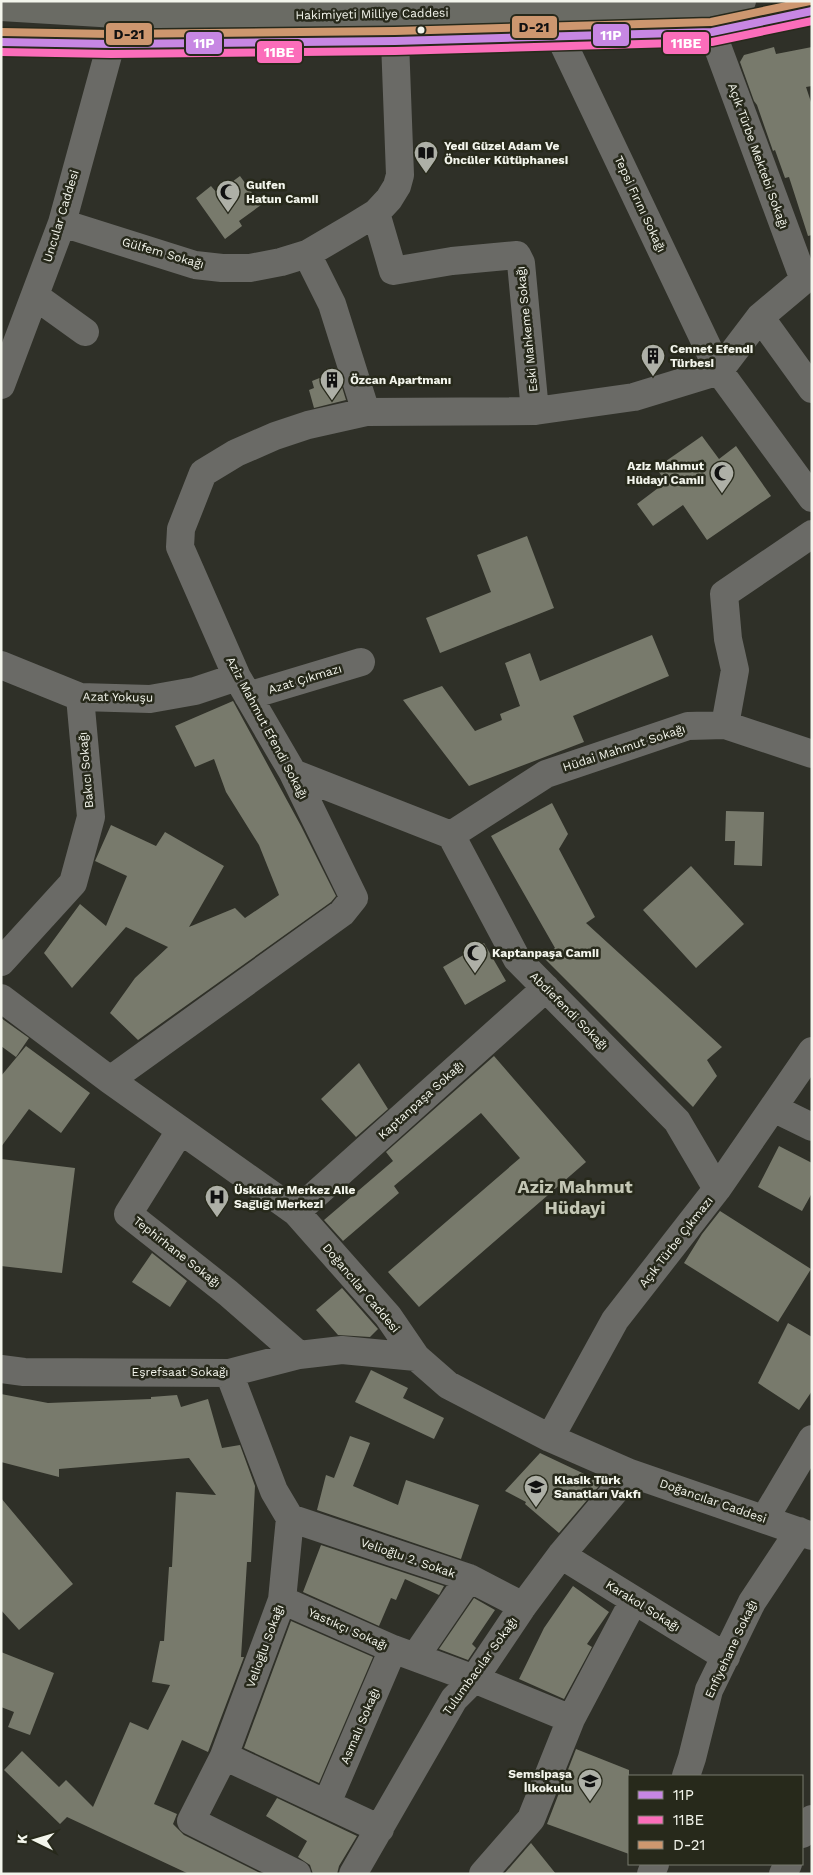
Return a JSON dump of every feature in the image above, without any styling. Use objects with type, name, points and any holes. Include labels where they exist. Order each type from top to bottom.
[{"type":"main road","name":"Hakimiyeti Milliye Caddesi","points":[[13,5],[133,8],[682,9],[730,6],[742,1]]},
{"type":"main road","points":[[1,42],[111,44],[396,41],[712,32],[812,11]]},
{"type":"street","name":"Açık Türbe Mektebi Sokağı","points":[[712,32],[808,278]]},
{"type":"street","name":"Tepsi Fırını Sokağı","points":[[560,36],[719,372],[812,498]]},
{"type":"street","points":[[366,412],[332,304],[306,254],[376,213],[389,199],[397,186],[400,175],[396,41]]},
{"type":"street","name":"Uncular Caddesi","points":[[1,385],[62,223],[111,44]]},
{"type":"street","name":"Eski Mahkeme Sokağı","points":[[376,213],[393,271],[452,261],[517,255],[521,263],[536,411]]},
{"type":"street","name":"Gülfem Sokağı","points":[[62,223],[195,264],[222,268],[250,268],[281,262],[306,254]]},
{"type":"street","points":[[719,372],[760,317],[808,278]]},
{"type":"street","points":[[35,296],[85,332]]},
{"type":"street","points":[[760,317],[812,389]]},
{"type":"street","name":"Aziz Mahmut Efendi Sokağı","points":[[110,1080],[342,913],[354,898],[292,773],[242,686],[180,547],[181,529],[203,473],[236,453],[276,436],[308,425],[366,412],[536,411],[634,397],[719,372]]},
{"type":"street","points":[[726,725],[735,670],[728,639],[724,594],[812,534]]},
{"type":"street","name":"Azat Çıkmazı","points":[[242,686],[362,662]]},
{"type":"street","name":"Azat Yokuşu","points":[[1,665],[80,697],[150,699],[195,691],[242,686]]},
{"type":"street","name":"Bakıcı Sokağı","points":[[1,962],[73,883],[91,817],[80,697]]},
{"type":"street","name":"Hüdai Mahmut Sokağı","points":[[451,835],[546,774],[688,726],[726,725],[812,754]]},
{"type":"street","points":[[292,773],[451,835]]},
{"type":"street","name":"Abdiefendi Sokağı","points":[[451,835],[517,959],[678,1121],[717,1189]]},
{"type":"street","name":"Kaptanpaşa Sokağı","points":[[296,1212],[546,988]]},
{"type":"street","name":"Doğancılar Caddesi","points":[[1,998],[180,1131],[296,1212],[388,1316],[416,1357],[448,1385],[550,1438],[630,1473],[765,1518],[805,1534]]},
{"type":"street","name":"Açık Türbe Çıkmazı","points":[[550,1438],[615,1320],[717,1189],[812,1051]]},
{"type":"street","points":[[773,1108],[812,1127]]},
{"type":"street","name":"Tephirhane Sokağı","points":[[180,1131],[128,1214],[228,1293],[299,1355]]},
{"type":"street","name":"Eşrefsaat Sokağı","points":[[1,1368],[24,1372],[229,1373],[299,1355],[342,1350],[416,1357]]},
{"type":"street","points":[[229,1373],[274,1490],[290,1518]]},
{"type":"street","points":[[765,1518],[812,1439]]},
{"type":"street","name":"Tulumbacılar Sokağı","points":[[353,1874],[454,1699],[474,1679],[523,1606],[561,1555],[630,1473]]},
{"type":"street","name":"Velioğlu 2. Sokak","points":[[290,1518],[469,1578],[523,1606]]},
{"type":"street","name":"Velioğlu Sokağı","points":[[290,1518],[282,1600],[224,1756],[191,1821],[297,1874]]},
{"type":"street","name":"Enfiyehane Sokağı","points":[[687,1775],[710,1690],[752,1602],[805,1534]]},
{"type":"street","name":"Karakol Sokağı","points":[[561,1555],[726,1657]]},
{"type":"street","points":[[404,1653],[469,1578]]},
{"type":"street","name":"Yastıkçı Sokağı","points":[[282,1600],[404,1653],[474,1679],[571,1719]]},
{"type":"street","points":[[483,1874],[531,1819],[571,1719],[634,1600]]},
{"type":"street","name":"Asmalı Sokağı","points":[[327,1803],[404,1653]]},
{"type":"street","points":[[224,1756],[380,1829]]},
{"type":"building","points":[[774,47],[776,54],[812,47],[812,86],[806,87],[812,105],[812,235],[808,236],[789,177],[785,178],[775,150],[773,151],[740,62],[744,55]]},
{"type":"building","name":"Gulfen Hatun Camii","points":[[240,176],[261,205],[239,221],[242,226],[225,239],[196,198],[211,186],[217,193]]},
{"type":"building","points":[[337,371],[346,400],[314,408],[309,390],[314,388],[312,381]]},
{"type":"building","name":"Aziz Mahmut Hüdayi Camii","points":[[702,436],[719,459],[736,446],[771,496],[707,540],[683,505],[653,526],[637,504],[666,482],[656,468]]},
{"type":"building","points":[[527,536],[554,608],[440,653],[426,618],[491,592],[477,555]]},
{"type":"building","points":[[652,635],[669,676],[573,716],[584,742],[469,786],[403,700],[442,686],[475,731],[502,720],[500,714],[520,706],[505,663],[530,653],[540,681]]},
{"type":"building","points":[[233,701],[301,826],[336,896],[331,902],[138,1040],[110,1013],[135,978],[168,947],[126,927],[72,988],[44,953],[80,904],[106,926],[127,876],[95,861],[111,825],[156,846],[165,832],[224,866],[189,927],[235,908],[245,918],[279,895],[259,845],[226,792],[214,759],[195,767],[175,726]]},
{"type":"building","points":[[552,803],[568,834],[559,849],[595,917],[586,923],[722,1047],[707,1060],[717,1076],[693,1107],[543,957],[555,948],[491,836]]},
{"type":"building","points":[[726,811],[764,812],[762,866],[734,865],[735,841],[725,841]]},
{"type":"building","points":[[691,866],[744,924],[696,968],[643,910]]},
{"type":"building","name":"Kaptanpaşa Camii","points":[[484,943],[506,981],[465,1005],[443,967]]},
{"type":"building","points":[[1,1018],[29,1038],[16,1057],[1,1046]]},
{"type":"building","points":[[26,1046],[90,1093],[61,1133],[29,1109],[1,1147],[1,1076]]},
{"type":"building","points":[[494,1056],[586,1162],[419,1307],[388,1272],[520,1158],[481,1113],[394,1186],[399,1193],[343,1241],[324,1220],[393,1161],[386,1152]]},
{"type":"building","points":[[359,1063],[388,1109],[356,1137],[321,1099]]},
{"type":"building","points":[[779,1146],[812,1163],[812,1193],[802,1211],[758,1187]]},
{"type":"building","points":[[1,1159],[75,1168],[62,1273],[1,1266]]},
{"type":"building","points":[[720,1211],[811,1269],[778,1322],[684,1263],[702,1234]]},
{"type":"building","points":[[152,1253],[187,1281],[170,1307],[132,1282]]},
{"type":"building","points":[[342,1288],[378,1329],[370,1337],[338,1335],[316,1310]]},
{"type":"building","points":[[788,1323],[812,1337],[812,1391],[799,1410],[758,1383]]},
{"type":"building","points":[[371,1370],[408,1388],[403,1398],[444,1418],[434,1439],[355,1402]]},
{"type":"building","points":[[1,1394],[48,1403],[151,1399],[151,1397],[177,1395],[181,1407],[208,1399],[222,1448],[240,1445],[255,1486],[251,1562],[247,1562],[241,1657],[244,1657],[208,1752],[182,1740],[154,1804],[177,1814],[173,1824],[184,1835],[262,1874],[189,1874],[67,1817],[60,1824],[4,1770],[22,1751],[59,1787],[66,1780],[93,1807],[130,1722],[148,1730],[170,1685],[152,1682],[160,1641],[164,1641],[169,1567],[172,1567],[176,1492],[216,1495],[189,1458],[59,1469],[59,1477],[1,1462]]},
{"type":"building","points":[[350,1436],[370,1443],[353,1486],[398,1505],[406,1480],[479,1505],[461,1559],[317,1510],[326,1475],[334,1478]]},
{"type":"building","points":[[540,1453],[595,1479],[598,1476],[605,1479],[559,1533],[525,1504],[526,1502],[505,1491]]},
{"type":"building","points":[[1,1498],[73,1584],[19,1630],[1,1610]]},
{"type":"building","points":[[321,1545],[444,1586],[439,1595],[405,1579],[396,1600],[391,1598],[379,1626],[303,1592]]},
{"type":"building","points":[[573,1586],[609,1612],[587,1644],[592,1647],[564,1699],[519,1679],[544,1628]]},
{"type":"building","points":[[474,1598],[495,1610],[472,1644],[476,1648],[468,1660],[439,1649]]},
{"type":"building","points":[[291,1621],[373,1657],[319,1783],[244,1748]]},
{"type":"building","points":[[1,1652],[54,1673],[30,1735],[8,1727],[14,1712],[1,1707]]},
{"type":"building","points":[[576,1749],[629,1770],[628,1854],[547,1824]]},
{"type":"building","points":[[277,1798],[357,1836],[339,1866],[337,1874],[313,1874],[310,1865],[298,1857],[307,1841],[266,1816]]},
{"type":"building","points":[[531,1843],[556,1874],[504,1874]]},
{"type":"transit line","name":"D-21","points":[[1,32],[111,34],[395,31],[711,22],[810,1]]},
{"type":"transit line","name":"11P","points":[[1,42],[111,44],[395,41],[712,32],[812,11]]},
{"type":"transit line","name":"11BE","points":[[1,52],[111,54],[395,51],[712,42],[812,21]]},
{"type":"place","name":"Yedi Güzel Adam Ve Öncüler Kütüphanesi","points":[[426,174]]},
{"type":"place","name":"Gulfen Hatun Camii","points":[[228,213]]},
{"type":"place","name":"Cennet Efendi Türbesi","points":[[653,377]]},
{"type":"place","name":"Özcan Apartmanı","points":[[332,401]]},
{"type":"place","name":"Aziz Mahmut Hüdayi Camii","points":[[722,494]]},
{"type":"place","name":"Kaptanpaşa Camii","points":[[475,974]]},
{"type":"place","name":"Üsküdar Merkez Aile Sağlığı Merkezi","points":[[217,1218]]},
{"type":"place","name":"Klasik Türk Sanatları Vakfı","points":[[536,1508]]},
{"type":"place","name":"Semsipaşa İlkokulu","points":[[590,1802]]},
{"type":"district","name":"Aziz Mahmut Hüdayi","points":[[575,1197]]}]
